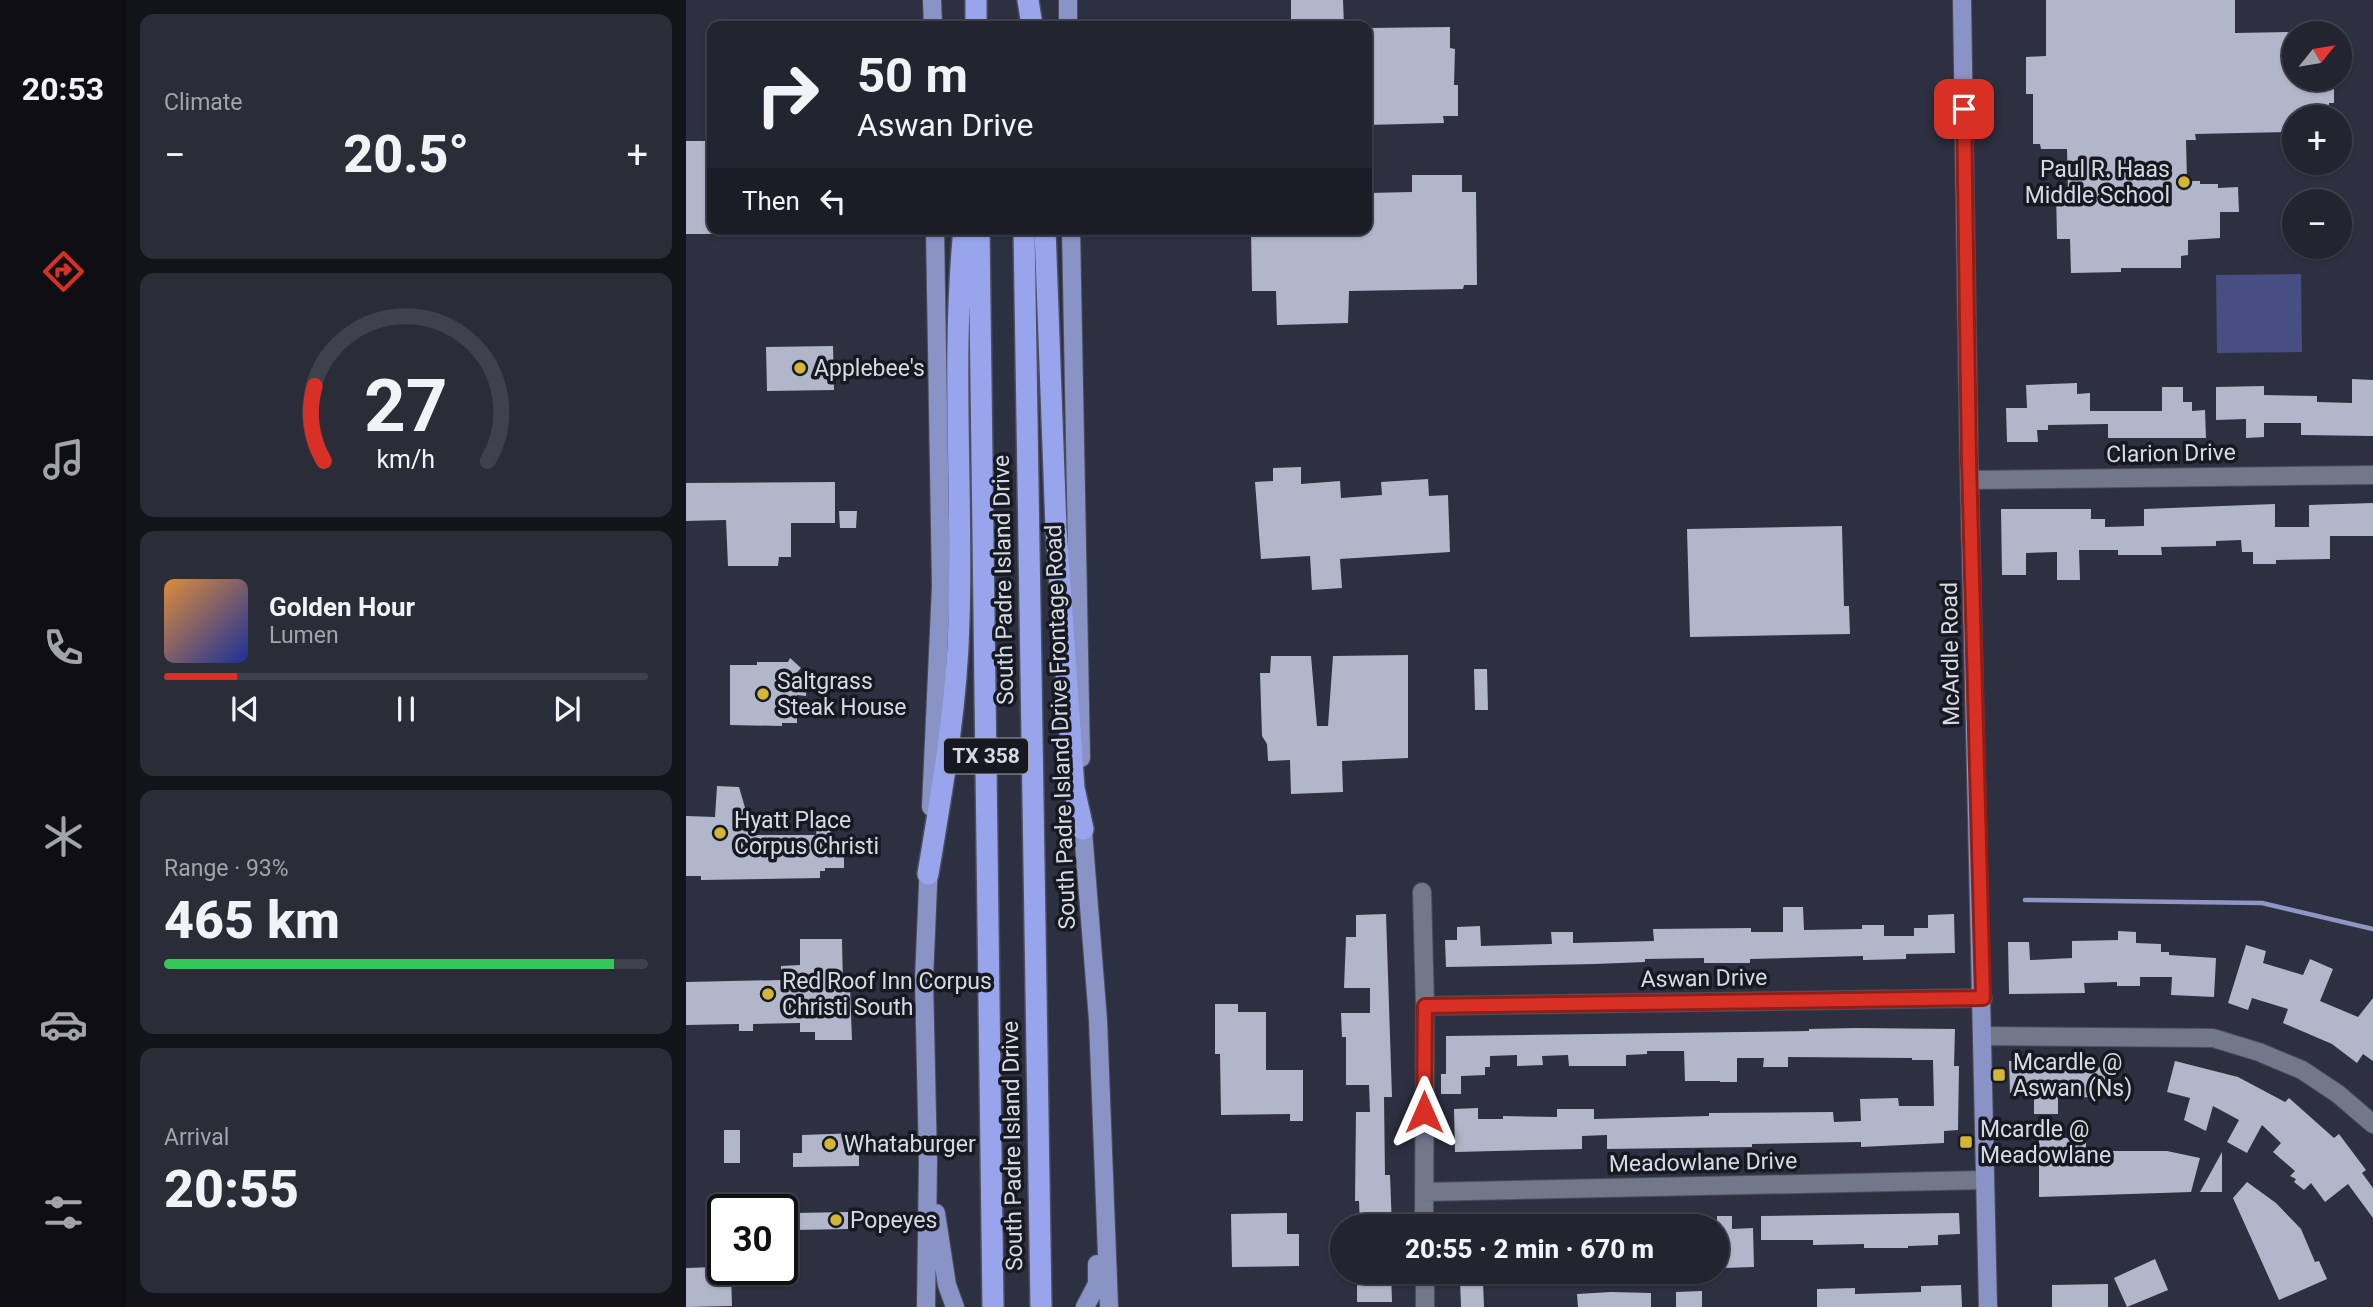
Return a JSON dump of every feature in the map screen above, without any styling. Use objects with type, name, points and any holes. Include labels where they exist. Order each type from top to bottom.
[{"type":"highway","points":[[976,0],[976,21]]},
{"type":"highway","points":[[1020,0],[1021,21]]},
{"type":"highway","points":[[1028,0],[1031,21]]},
{"type":"highway","points":[[928,874],[956,703],[960,620],[957,432],[964,235]]},
{"type":"highway","name":"South Padre Island Drive","points":[[979,235],[993,1307]]},
{"type":"highway","name":"South Padre Island Drive","points":[[1024,235],[1041,1307]]},
{"type":"highway","points":[[1045,235],[1056,528],[1074,788],[1083,829]]},
{"type":"main road","points":[[932,0],[933,21]]},
{"type":"main road","points":[[1068,0],[1069,21]]},
{"type":"main road","name":"McArdle Road","points":[[1962,0],[1988,1307]]},
{"type":"main road","points":[[926,1307],[928,1161],[924,979],[941,587],[935,235]]},
{"type":"main road","name":"South Padre Island Drive Frontage Road","points":[[1071,235],[1083,829],[1098,1020],[1109,1307]]},
{"type":"main road","points":[[928,1161],[947,1285],[955,1307]]},
{"type":"main road","points":[[1086,1307],[1097,1284],[1098,1224],[1105,1178]]},
{"type":"street","name":"Clarion Drive","points":[[1970,480],[2373,475]]},
{"type":"street","points":[[1422,892],[1425,1006],[1424,1214]]},
{"type":"street","name":"Aswan Drive","points":[[1425,1006],[1983,998]]},
{"type":"street","points":[[1982,1036],[2213,1038],[2259,1052],[2302,1070],[2338,1094],[2373,1124]]},
{"type":"street","name":"Meadowlane Drive","points":[[1424,1192],[1984,1181]]},
{"type":"street","points":[[1424,1284],[1425,1307]]},
{"type":"shaded area","points":[[2301,274],[2302,352],[2217,353],[2216,275]]},
{"type":"building","points":[[1291,0],[1343,0],[1344,21],[1291,21]]},
{"type":"building","points":[[2046,0],[2235,0],[2235,33],[2282,32],[2282,91],[2334,91],[2334,103],[2282,105],[2282,132],[2195,134],[2196,140],[2186,140],[2187,181],[2218,184],[2218,188],[2238,187],[2239,212],[2220,212],[2220,238],[2188,240],[2188,255],[2181,256],[2181,268],[2121,268],[2121,272],[2071,273],[2070,239],[2057,239],[2056,190],[2068,190],[2067,149],[2041,149],[2040,144],[2033,144],[2033,94],[2026,94],[2026,57],[2046,56]]},
{"type":"building","points":[[1450,27],[1450,48],[1455,49],[1454,85],[1458,85],[1458,116],[1443,116],[1444,123],[1372,125],[1372,28]]},
{"type":"building","points":[[686,141],[707,141],[707,234],[686,234]]},
{"type":"building","points":[[1412,175],[1462,175],[1462,192],[1476,192],[1477,285],[1464,285],[1463,289],[1349,291],[1348,323],[1277,325],[1276,291],[1252,291],[1251,235],[1372,235],[1372,193],[1412,192]]},
{"type":"building","name":"Applebee's","points":[[833,346],[834,390],[767,391],[766,347]]},
{"type":"building","points":[[2352,379],[2373,380],[2373,436],[2301,435],[2301,423],[2264,423],[2264,437],[2246,438],[2246,419],[2216,420],[2216,387],[2264,386],[2264,395],[2317,396],[2317,402],[2352,403]]},
{"type":"building","points":[[2077,383],[2077,394],[2090,393],[2090,411],[2162,411],[2162,387],[2183,387],[2183,402],[2192,402],[2192,411],[2205,410],[2206,438],[2108,438],[2108,424],[2048,425],[2048,430],[2037,430],[2038,442],[2007,442],[2006,408],[2027,408],[2026,385]]},
{"type":"building","points":[[1301,467],[1301,484],[1340,481],[1341,498],[1382,495],[1381,482],[1428,479],[1429,496],[1448,495],[1450,552],[1340,559],[1342,588],[1312,590],[1310,556],[1261,559],[1255,482],[1273,481],[1273,468]]},
{"type":"building","points":[[835,482],[835,523],[791,523],[791,557],[779,557],[778,566],[728,566],[726,520],[686,521],[686,483]]},
{"type":"building","points":[[2373,503],[2373,536],[2330,536],[2330,559],[2276,560],[2276,564],[2253,564],[2253,552],[2242,552],[2241,540],[2216,541],[2216,546],[2161,547],[2162,555],[2118,555],[2118,550],[2079,550],[2080,580],[2057,580],[2057,552],[2026,553],[2026,575],[2002,575],[2001,509],[2091,509],[2091,519],[2105,519],[2105,527],[2144,526],[2144,509],[2275,504],[2275,527],[2309,527],[2309,505]]},
{"type":"building","points":[[839,511],[857,511],[856,528],[840,528]]},
{"type":"building","points":[[1842,526],[1844,606],[1849,606],[1850,634],[1690,637],[1687,529]]},
{"type":"building","points":[[1408,655],[1408,758],[1342,761],[1343,792],[1291,794],[1290,760],[1268,761],[1267,744],[1262,736],[1260,673],[1270,673],[1271,656],[1311,656],[1317,726],[1328,726],[1333,656]]},
{"type":"building","points":[[790,658],[801,668],[788,682],[807,682],[806,696],[797,695],[797,723],[782,723],[782,726],[730,725],[730,665],[788,662]]},
{"type":"building","points":[[1474,669],[1487,669],[1488,710],[1475,710]]},
{"type":"building","name":"Hyatt Place Corpus Christi","points":[[717,786],[739,787],[746,811],[738,830],[754,831],[755,835],[816,835],[817,828],[831,828],[830,841],[844,841],[844,868],[825,868],[825,871],[820,871],[820,878],[701,880],[701,876],[686,876],[686,816],[715,817]]},
{"type":"building","points":[[1783,907],[1803,907],[1804,930],[1862,929],[1862,925],[1884,925],[1884,936],[1914,936],[1914,928],[1928,928],[1928,915],[1954,914],[1955,953],[1906,954],[1906,959],[1863,960],[1863,956],[1704,963],[1704,958],[1645,959],[1645,962],[1446,967],[1445,940],[1457,940],[1457,927],[1480,926],[1481,946],[1552,944],[1551,932],[1573,932],[1573,943],[1654,941],[1653,929],[1751,928],[1751,932],[1783,932]]},
{"type":"building","points":[[1386,914],[1392,1097],[1384,1097],[1385,1175],[1390,1175],[1392,1214],[1360,1214],[1359,1201],[1355,1201],[1356,1112],[1370,1112],[1369,1085],[1346,1085],[1346,1037],[1342,1037],[1341,1013],[1370,1013],[1370,988],[1344,988],[1346,937],[1356,937],[1356,915]]},
{"type":"building","points":[[2118,931],[2136,932],[2136,943],[2161,944],[2161,952],[2169,952],[2169,955],[2216,958],[2214,997],[2171,995],[2172,977],[2140,977],[2140,986],[2117,986],[2117,982],[2084,983],[2085,993],[2009,994],[2008,942],[2029,942],[2030,960],[2072,958],[2072,941],[2118,940]]},
{"type":"building","name":"Red Roof Inn Corpus Christi South","points":[[800,939],[842,939],[843,987],[850,987],[852,1040],[815,1040],[815,1032],[800,1032],[800,1023],[753,1024],[753,1031],[739,1031],[739,1024],[686,1025],[686,982],[781,980],[781,966],[800,965]]},
{"type":"building","points":[[2246,945],[2266,951],[2263,963],[2303,975],[2310,959],[2333,969],[2320,1001],[2358,1017],[2373,998],[2373,1061],[2363,1054],[2357,1063],[2332,1044],[2283,1023],[2288,1009],[2252,998],[2248,1010],[2228,1003]]},
{"type":"building","points":[[1215,1004],[1238,1004],[1238,1012],[1266,1012],[1266,1070],[1303,1070],[1303,1121],[1290,1121],[1290,1114],[1221,1115],[1220,1054],[1215,1054]]},
{"type":"building","points":[[1856,1028],[1955,1029],[1954,1066],[1959,1066],[1958,1130],[1944,1131],[1944,1143],[1861,1147],[1861,1142],[1607,1149],[1607,1135],[1582,1136],[1582,1149],[1455,1152],[1454,1109],[1478,1108],[1478,1119],[1503,1119],[1503,1116],[1557,1117],[1557,1109],[1594,1109],[1594,1119],[1709,1116],[1709,1113],[1833,1112],[1834,1122],[1861,1121],[1860,1099],[1898,1098],[1899,1106],[1934,1106],[1933,1060],[1788,1057],[1788,1067],[1763,1067],[1764,1058],[1737,1058],[1737,1082],[1720,1082],[1685,1081],[1684,1051],[1647,1051],[1647,1054],[1626,1055],[1626,1066],[1569,1066],[1568,1055],[1542,1056],[1543,1065],[1517,1066],[1517,1055],[1490,1056],[1490,1067],[1485,1067],[1485,1075],[1461,1076],[1461,1094],[1441,1094],[1441,1074],[1446,1074],[1446,1036]]},
{"type":"building","points":[[2057,1060],[2057,1068],[2109,1067],[2109,1087],[2098,1087],[2098,1097],[2058,1098],[2058,1114],[2034,1114],[2034,1093],[2010,1093],[2009,1061]]},
{"type":"building","points":[[2175,1061],[2238,1077],[2285,1102],[2289,1098],[2334,1138],[2339,1134],[2366,1170],[2362,1173],[2373,1188],[2373,1218],[2348,1184],[2325,1202],[2311,1183],[2304,1190],[2294,1182],[2296,1179],[2290,1176],[2295,1171],[2273,1152],[2281,1143],[2262,1125],[2247,1153],[2227,1142],[2239,1120],[2213,1106],[2206,1131],[2184,1120],[2190,1098],[2167,1092]]},
{"type":"building","points":[[724,1130],[740,1130],[740,1163],[724,1163]]},
{"type":"building","name":"Whataburger","points":[[859,1133],[859,1166],[793,1167],[793,1153],[802,1153],[802,1135]]},
{"type":"building","points":[[2039,1138],[2086,1138],[2086,1151],[2167,1151],[2200,1158],[2191,1192],[2039,1197]]},
{"type":"building","points":[[2222,1152],[2222,1192],[2200,1192]]},
{"type":"building","points":[[2247,1182],[2276,1203],[2301,1229],[2315,1262],[2319,1261],[2327,1279],[2279,1300],[2233,1198]]},
{"type":"building","points":[[848,1212],[848,1229],[798,1230],[798,1213]]},
{"type":"building","points":[[1287,1213],[1287,1234],[1299,1234],[1299,1266],[1232,1267],[1231,1214]]},
{"type":"building","points":[[1959,1213],[1960,1234],[1938,1235],[1938,1245],[1864,1248],[1864,1244],[1813,1245],[1813,1240],[1761,1240],[1761,1216]]},
{"type":"building","points":[[1729,1216],[1732,1216],[1732,1229],[1753,1228],[1754,1267],[1729,1268]]},
{"type":"building","points":[[2155,1259],[2168,1290],[2127,1307],[2114,1278]]},
{"type":"building","points":[[707,1267],[707,1285],[731,1285],[732,1306],[686,1307],[686,1268]]},
{"type":"building","points":[[1357,1284],[1391,1284],[1392,1302],[1357,1302]]},
{"type":"building","points":[[1460,1284],[1483,1284],[1484,1307],[1461,1307]]},
{"type":"building","points":[[2108,1284],[2108,1307],[2052,1307],[2052,1285]]},
{"type":"building","points":[[1961,1285],[1962,1307],[1817,1307],[1817,1289],[1855,1288],[1855,1294],[1921,1292],[1921,1286]]},
{"type":"building","points":[[1702,1291],[1702,1307],[1676,1307],[1676,1292]]},
{"type":"building","points":[[1651,1293],[1651,1307],[1578,1307],[1577,1294]]},
{"type":"waterway","points":[[2025,900],[2262,903],[2373,929]]},
{"type":"place","name":"Paul R. Haas Middle School","points":[[2184,182]]},
{"type":"place","name":"Applebee's","points":[[800,368]]},
{"type":"place","name":"Saltgrass Steak House","points":[[763,694]]},
{"type":"place","name":"Hyatt Place Corpus Christi","points":[[720,833]]},
{"type":"place","name":"Red Roof Inn Corpus Christi South","points":[[768,994]]},
{"type":"place","name":"Mcardle @ Aswan (Ns)","points":[[1999,1075]]},
{"type":"place","name":"Mcardle @ Meadowlane","points":[[1966,1142]]},
{"type":"place","name":"Whataburger","points":[[830,1144]]},
{"type":"place","name":"Popeyes","points":[[836,1220]]},
{"type":"route","points":[[1424,1112],[1425,1006],[1983,998],[1969,461],[1964,109]]}]
